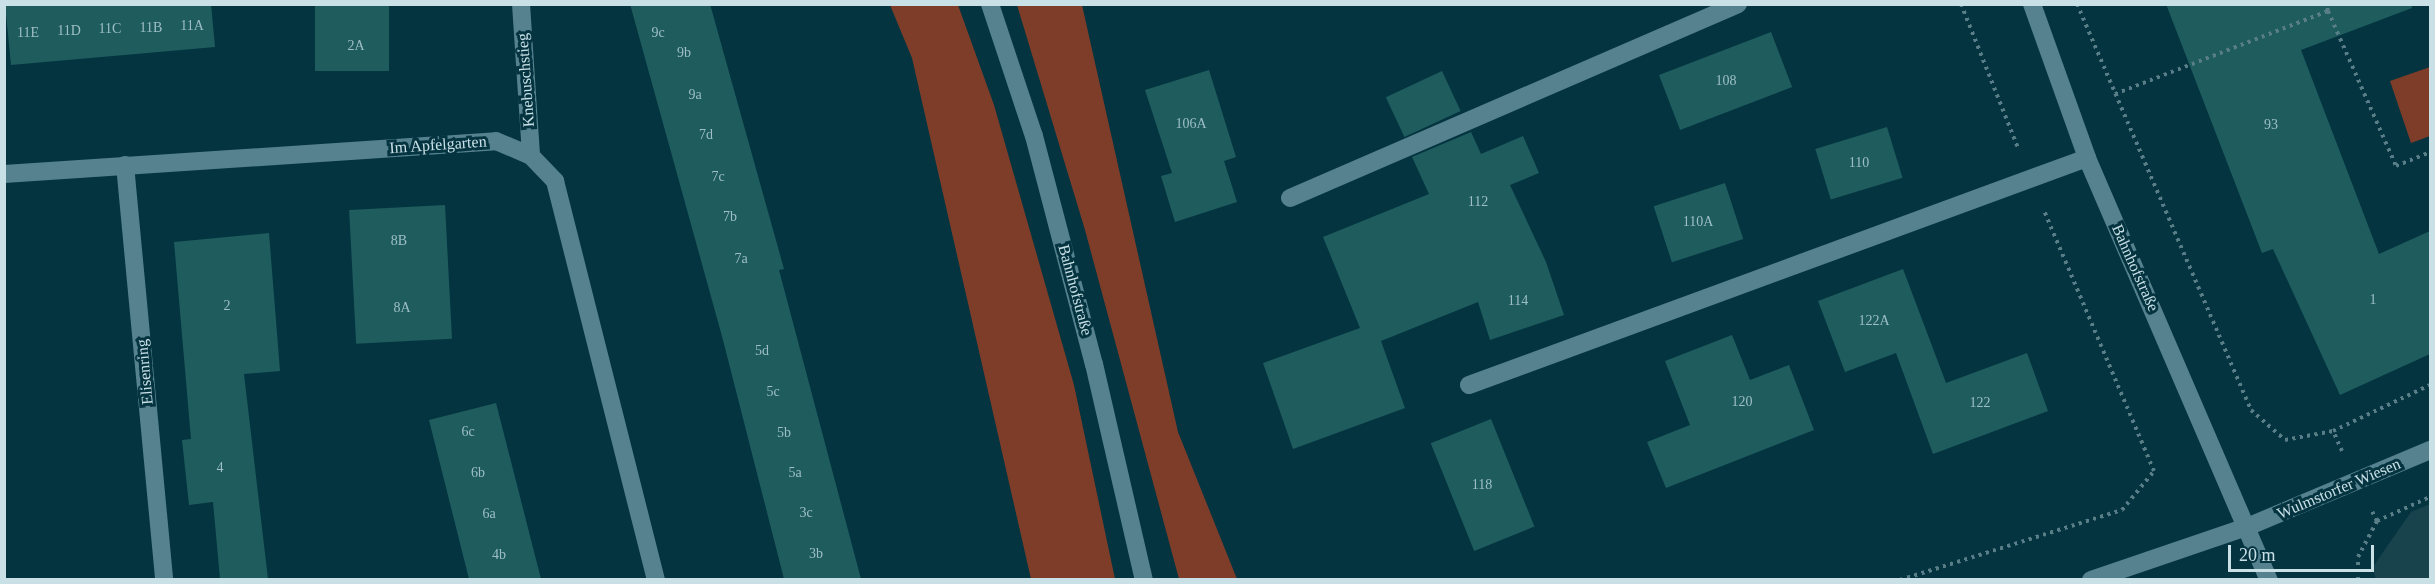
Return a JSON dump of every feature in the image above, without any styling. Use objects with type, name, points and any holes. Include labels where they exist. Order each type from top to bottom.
[{"type":"street","name":"Knebuschstieg","points":[[521,4],[531,156]]},
{"type":"street","name":"Bahnhofstraße","points":[[990,4],[1034,136],[1094,364],[1144,579]]},
{"type":"street","points":[[1290,198],[1738,4]]},
{"type":"street","name":"Bahnhofstraße","points":[[2032,4],[2087,158],[2269,579]]},
{"type":"street","name":"Im Apfelgarten","points":[[4,174],[496,141],[531,156],[555,181],[656,579]]},
{"type":"street","points":[[1469,385],[2087,158]]},
{"type":"street","name":"Elisenring","points":[[125,165],[164,579]]},
{"type":"street","name":"Wulmstorfer Wiesen","points":[[2247,527],[2430,450]]},
{"type":"street","points":[[2091,579],[2247,527]]},
{"type":"path","points":[[1900,579],[2122,510],[2154,471],[2030,178],[1961,4]]},
{"type":"path","points":[[2077,4],[2251,410],[2285,440],[2333,431],[2430,385]]},
{"type":"path","points":[[2326,4],[2396,166],[2430,152]]},
{"type":"path","points":[[2115,94],[2328,11]]},
{"type":"path","points":[[2333,431],[2356,483],[2377,521]]},
{"type":"path","points":[[2358,579],[2358,557],[2377,521],[2430,497]]},
{"type":"shaded area","points":[[890,5],[958,5],[994,105],[1074,385],[1115,579],[1031,579],[912,58]]},
{"type":"shaded area","points":[[1017,5],[1082,5],[1178,432],[1237,579],[1179,579],[1085,230]]},
{"type":"shaded area","points":[[2430,67],[2430,136],[2411,143],[2390,81]]},
{"type":"shaded area","points":[[2430,504],[2430,579],[2376,579],[2372,568],[2411,512]]},
{"type":"building","points":[[5,4],[211,4],[215,47],[11,65]]},
{"type":"building","points":[[315,4],[389,4],[389,71],[315,71]]},
{"type":"building","points":[[630,4],[710,4],[784,269],[779,270],[861,579],[784,579],[723,340]]},
{"type":"building","points":[[2166,4],[2411,4],[2412,8],[2301,50],[2379,254],[2430,231],[2430,354],[2340,395],[2273,249],[2262,253]]},
{"type":"building","points":[[1771,32],[1792,87],[1680,130],[1659,75]]},
{"type":"building","points":[[1209,70],[1236,157],[1224,161],[1237,202],[1175,222],[1161,176],[1172,173],[1145,90]]},
{"type":"building","points":[[1442,71],[1461,111],[1404,137],[1386,97]]},
{"type":"building","points":[[1887,127],[1902,178],[1831,200],[1815,149]]},
{"type":"building","points":[[1471,132],[1481,154],[1523,136],[1539,173],[1510,185],[1546,262],[1564,315],[1490,340],[1478,302],[1381,341],[1405,408],[1293,449],[1263,363],[1360,328],[1323,237],[1429,194],[1412,157]]},
{"type":"building","points":[[1725,183],[1743,239],[1672,262],[1654,206]]},
{"type":"building","points":[[445,205],[452,339],[356,344],[349,210]]},
{"type":"building","points":[[269,233],[280,371],[244,374],[268,579],[220,579],[213,502],[189,505],[182,440],[191,439],[174,242]]},
{"type":"building","points":[[1903,269],[1946,383],[2027,353],[2048,411],[1933,454],[1896,353],[1845,372],[1818,301]]},
{"type":"building","points":[[1732,335],[1750,380],[1789,365],[1814,430],[1666,488],[1647,442],[1690,425],[1665,361]]},
{"type":"building","points":[[496,403],[541,579],[469,579],[429,420]]},
{"type":"building","points":[[1491,419],[1534,527],[1474,551],[1431,443]]}]
